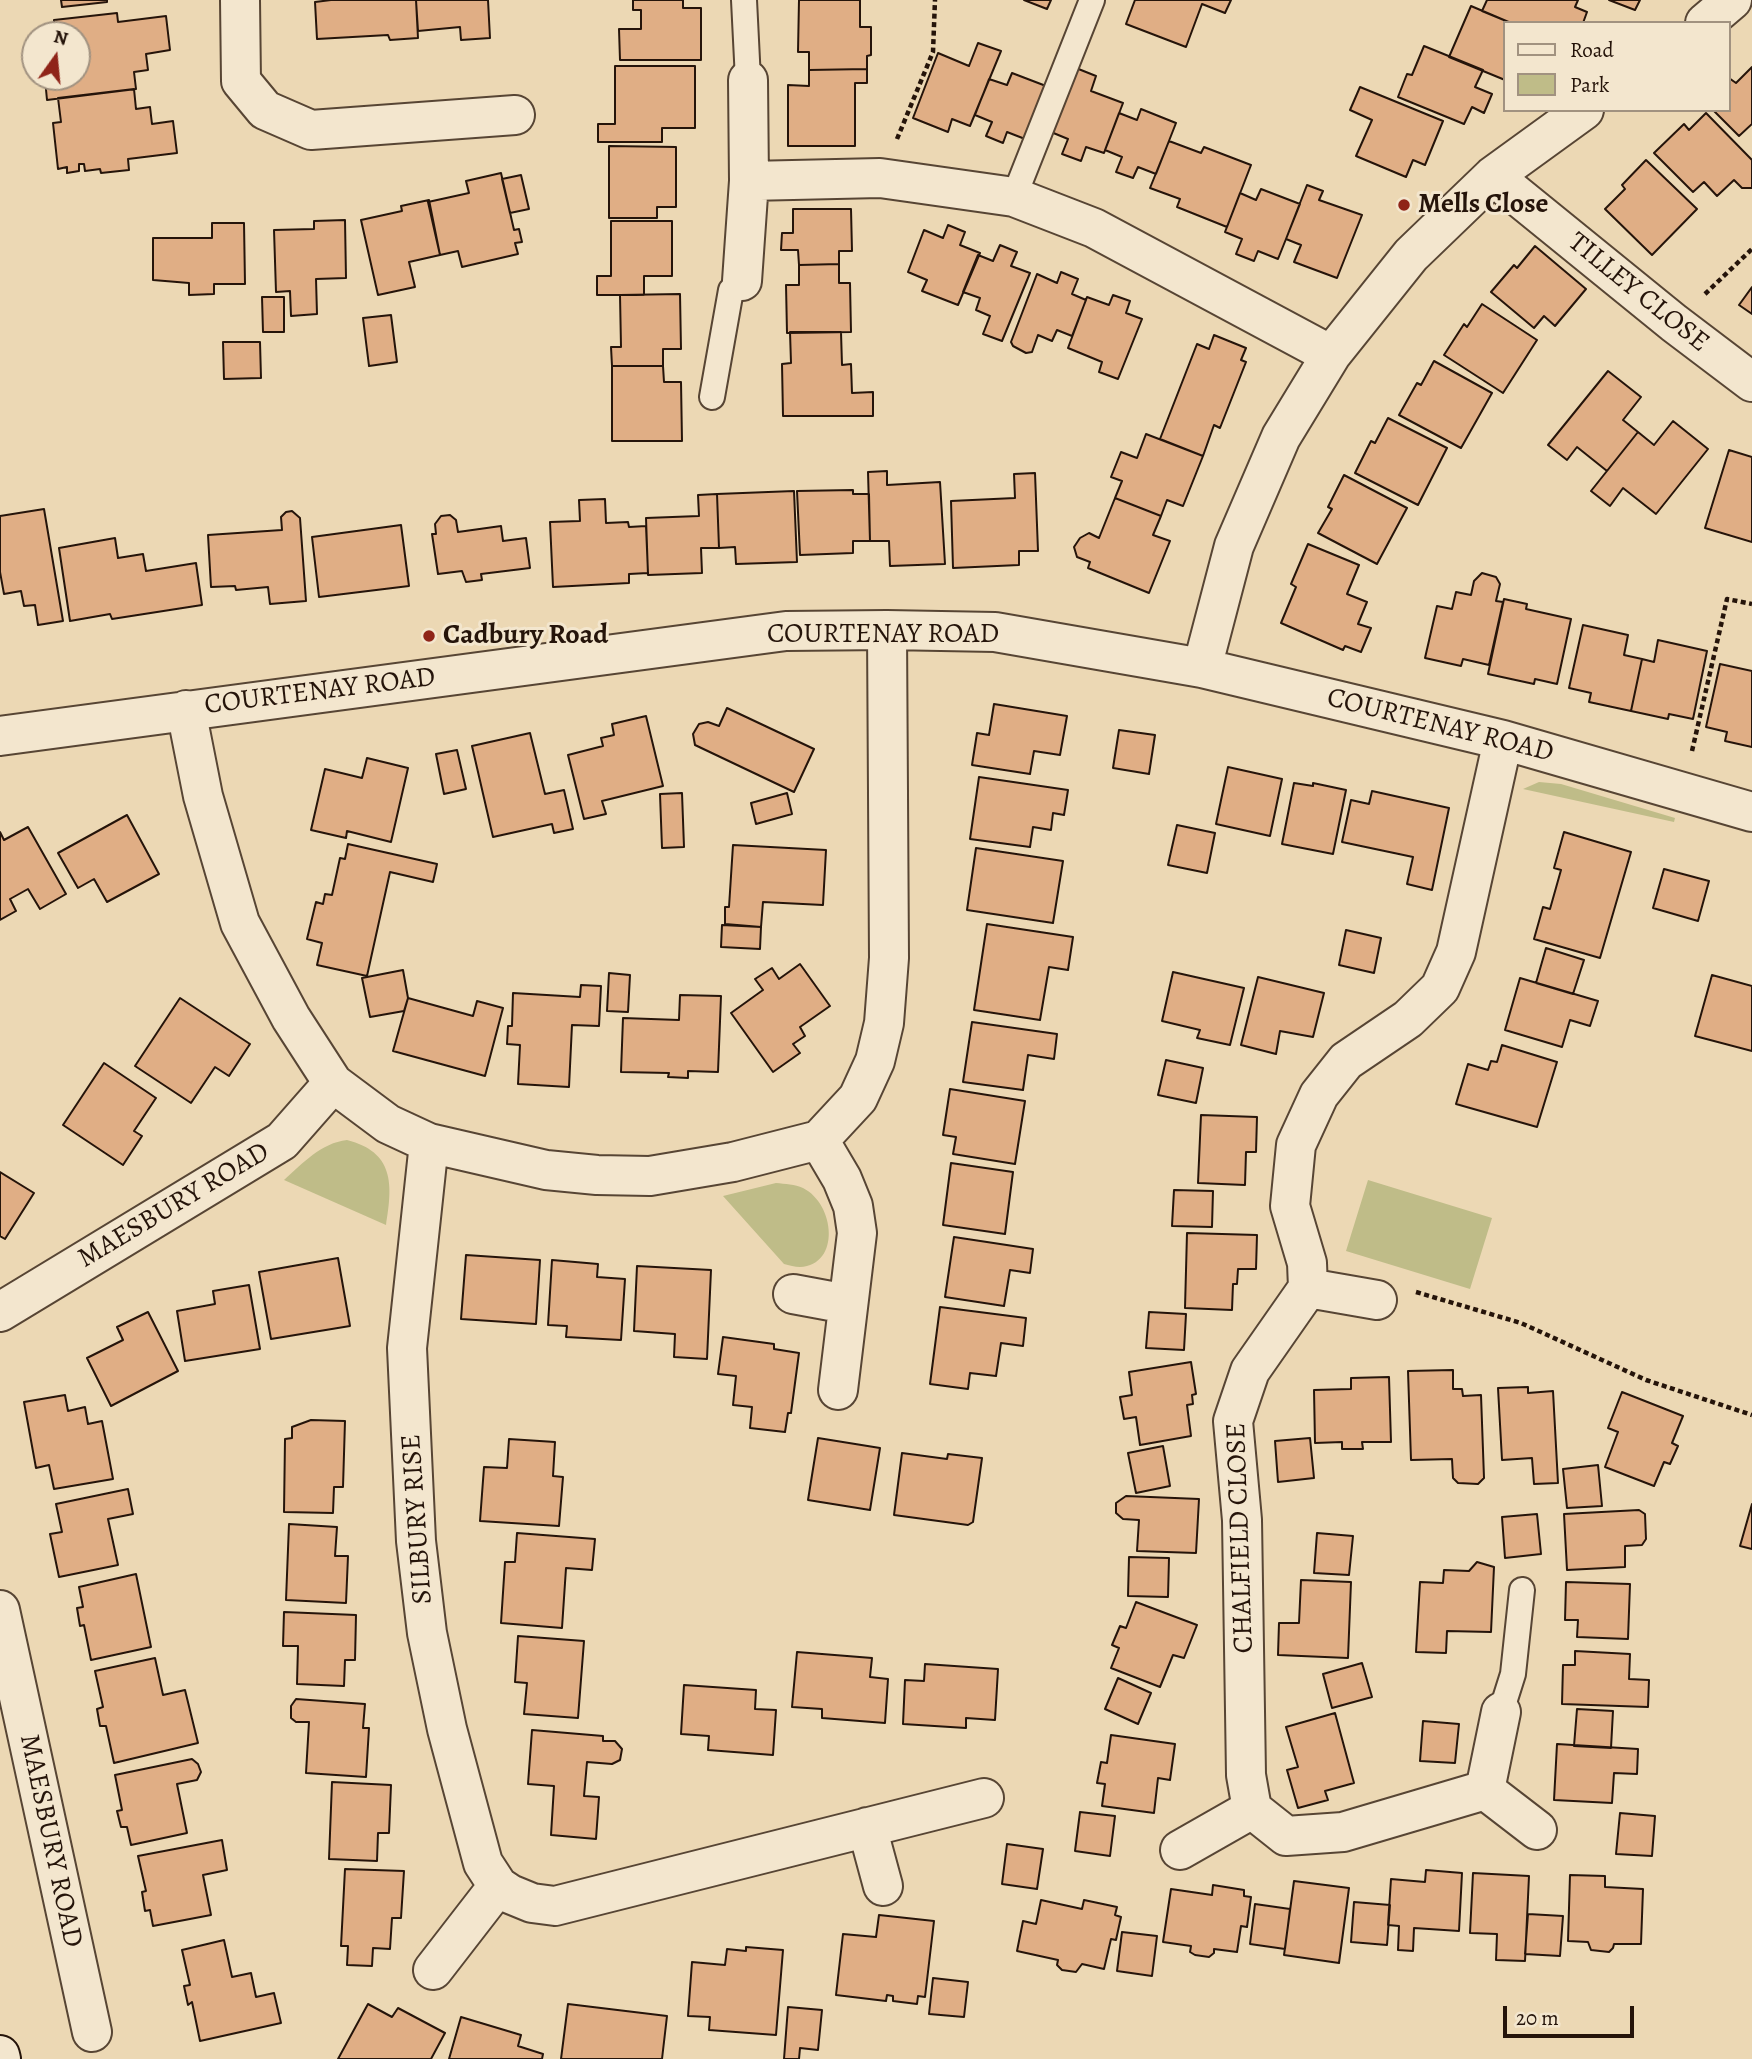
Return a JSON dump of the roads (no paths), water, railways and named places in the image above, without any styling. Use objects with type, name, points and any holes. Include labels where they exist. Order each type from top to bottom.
[{"type":"street","points":[[240,0],[241,81],[265,110],[311,130],[515,115]]},
{"type":"street","points":[[1707,21],[1732,0]]},
{"type":"street","points":[[742,281],[750,181],[748,80]]},
{"type":"street","points":[[1202,668],[1234,546],[1281,436],[1331,355],[1411,255],[1493,176],[1581,112]]},
{"type":"street","name":"TILLEY CLOSE","points":[[1493,176],[1674,323],[1752,382]]},
{"type":"street","points":[[750,181],[880,178],[1014,197],[1094,228],[1331,355]]},
{"type":"street","points":[[186,709],[203,796],[240,923],[291,1018],[333,1083],[388,1124],[429,1143],[546,1170],[597,1175],[650,1175],[733,1162],[819,1140],[858,1098],[875,1061],[884,1023],[889,958],[887,630]]},
{"type":"street","name":"COURTENAY ROAD","points":[[0,736],[186,709],[786,631],[995,632],[1202,668],[1503,740],[1752,812]]},
{"type":"street","points":[[1393,1295],[1308,1288],[1307,1263],[1290,1206],[1296,1145],[1319,1095],[1346,1061],[1408,1020],[1440,988],[1456,951],[1503,740]]},
{"type":"street","name":"MAESBURY ROAD","points":[[0,1312],[282,1141],[333,1083]]},
{"type":"street","points":[[819,1140],[842,1180],[853,1206],[857,1234],[838,1390]]},
{"type":"street","name":"SILBURY RISE","points":[[429,1143],[407,1348],[416,1541],[427,1633],[447,1728],[483,1863],[498,1886]]},
{"type":"street","name":"CHALFIELD CLOSE","points":[[1252,1809],[1246,1775],[1242,1520],[1233,1421],[1250,1371],[1308,1288]]},
{"type":"street","points":[[793,1294],[847,1304]]},
{"type":"street","name":"MAESBURY ROAD","points":[[0,1610],[92,2032]]},
{"type":"street","points":[[1485,1790],[1501,1712]]},
{"type":"street","points":[[1180,1850],[1252,1809],[1286,1836],[1343,1832],[1485,1790]]},
{"type":"street","points":[[1485,1790],[1537,1830]]},
{"type":"street","points":[[433,1970],[498,1886],[532,1903],[555,1906],[984,1798]]},
{"type":"street","points":[[867,1827],[883,1886]]},
{"type":"lane","points":[[744,0],[748,80]]},
{"type":"lane","points":[[1014,197],[1092,0]]},
{"type":"lane","points":[[712,397],[731,290],[742,281]]},
{"type":"lane","points":[[1501,1712],[1513,1674],[1522,1590]]},
{"type":"place","name":"Mells Close","points":[[1404,205]]},
{"type":"place","name":"Cadbury Road","points":[[429,636]]}]
